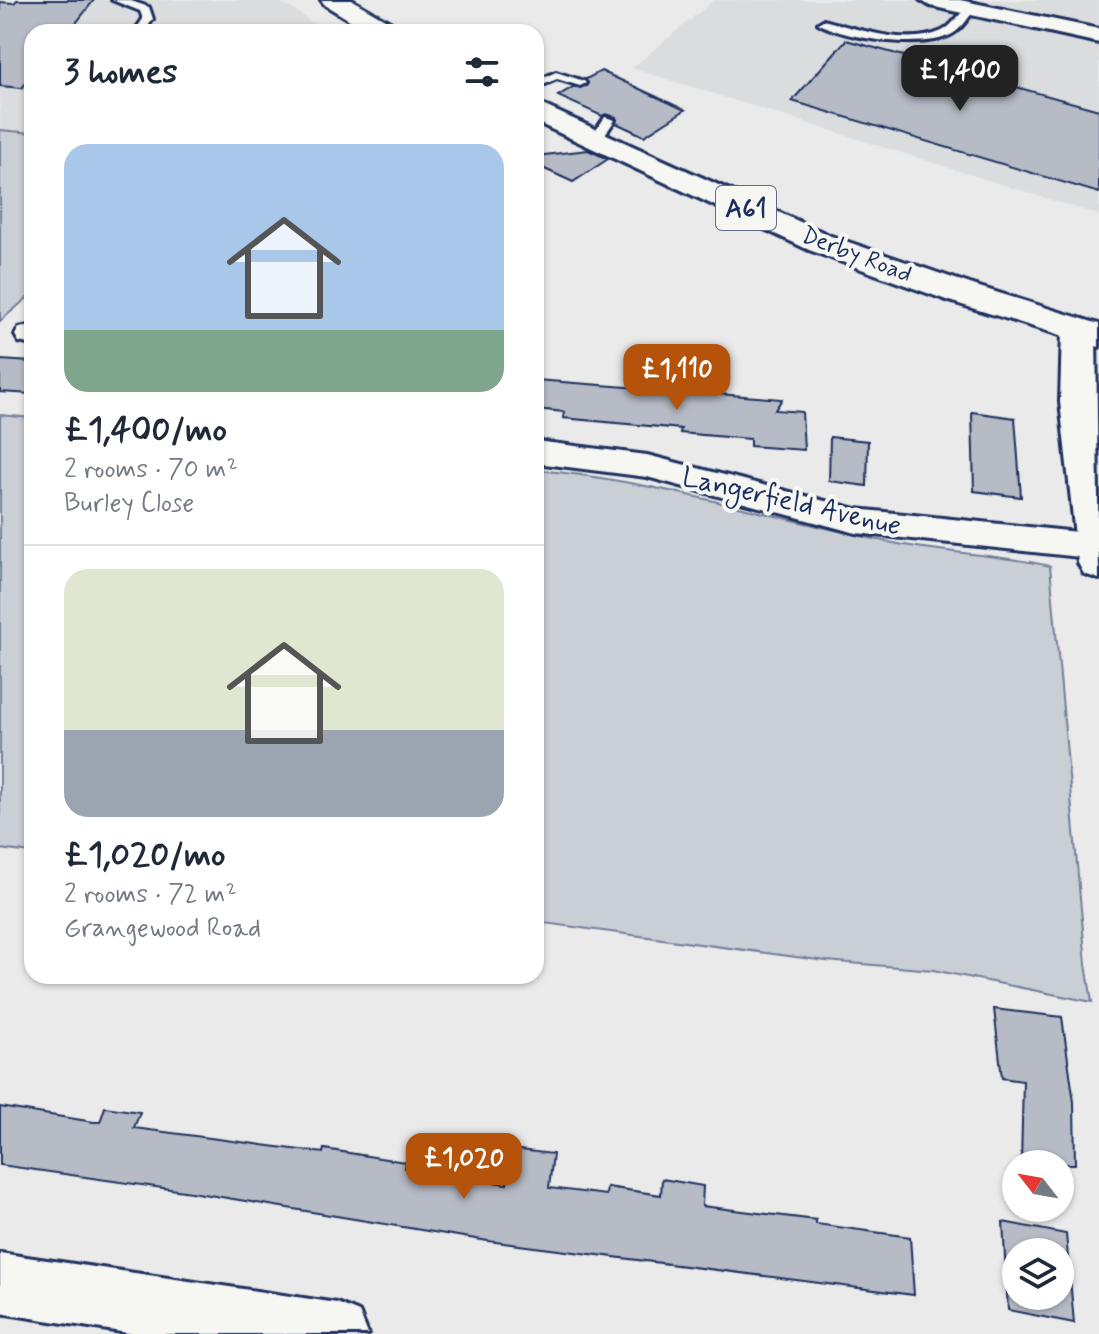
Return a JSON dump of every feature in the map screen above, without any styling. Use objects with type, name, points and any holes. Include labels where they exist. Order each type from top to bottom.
[{"type":"main road","points":[[334,0],[374,24]]},
{"type":"main road","name":"Derby Road","points":[[544,113],[603,129],[820,243],[961,293],[1089,333]]},
{"type":"main road","points":[[1089,333],[1078,402],[1098,555]]},
{"type":"main road","points":[[0,1283],[337,1334]]},
{"type":"street","points":[[930,0],[1099,36]]},
{"type":"street","name":"Langerfield Avenue","points":[[544,453],[647,466],[856,521],[1098,555]]},
{"type":"lane","points":[[117,0],[136,5],[148,14],[145,24]]},
{"type":"lane","points":[[823,23],[899,39],[930,39],[952,30],[970,9]]},
{"type":"lane","points":[[544,81],[556,75],[580,83]]},
{"type":"shaded area","points":[[17,0],[277,0],[315,24],[24,24],[24,132],[0,130],[0,39]]},
{"type":"shaded area","points":[[714,0],[1099,0],[1099,215],[632,68]]},
{"type":"shaded area","points":[[0,130],[24,132],[24,301],[0,321]]},
{"type":"shaded area","points":[[0,415],[24,417],[24,852],[0,849]]},
{"type":"shaded area","points":[[544,471],[669,491],[888,542],[1050,566],[1092,1002],[933,970],[826,961],[544,923]]},
{"type":"building","points":[[17,0],[94,0],[75,24],[24,24],[22,88],[0,86],[0,2],[14,3]]},
{"type":"building","points":[[846,40],[1099,110],[1099,193],[792,101]]},
{"type":"building","points":[[601,71],[685,110],[644,136],[616,123],[616,117],[602,116],[558,96],[573,87],[587,86],[586,79]]},
{"type":"building","points":[[588,150],[608,159],[573,182],[544,169],[544,155]]},
{"type":"building","points":[[0,360],[24,362],[24,394],[0,392]]},
{"type":"building","points":[[544,381],[782,399],[775,410],[802,412],[804,450],[750,446],[750,439],[680,433],[681,429],[563,418],[564,412],[544,410]]},
{"type":"building","points":[[972,412],[1015,418],[1021,497],[974,491]]},
{"type":"building","points":[[830,437],[868,441],[867,486],[829,481]]},
{"type":"building","points":[[994,1009],[1062,1017],[1074,1102],[1075,1164],[1074,1150],[1021,1150],[1023,1081],[1002,1078]]},
{"type":"building","points":[[0,1107],[94,1122],[100,1122],[105,1107],[140,1112],[134,1128],[323,1153],[324,1149],[405,1162],[404,1168],[507,1184],[512,1149],[553,1154],[549,1188],[606,1195],[607,1187],[661,1195],[662,1179],[703,1186],[702,1206],[816,1220],[816,1224],[910,1237],[914,1295],[488,1241],[191,1192],[0,1165]]},
{"type":"building","points":[[1003,1222],[1066,1234],[1066,1238],[1004,1238]]},
{"type":"building","points":[[1008,1310],[1073,1310],[1074,1323]]}]
